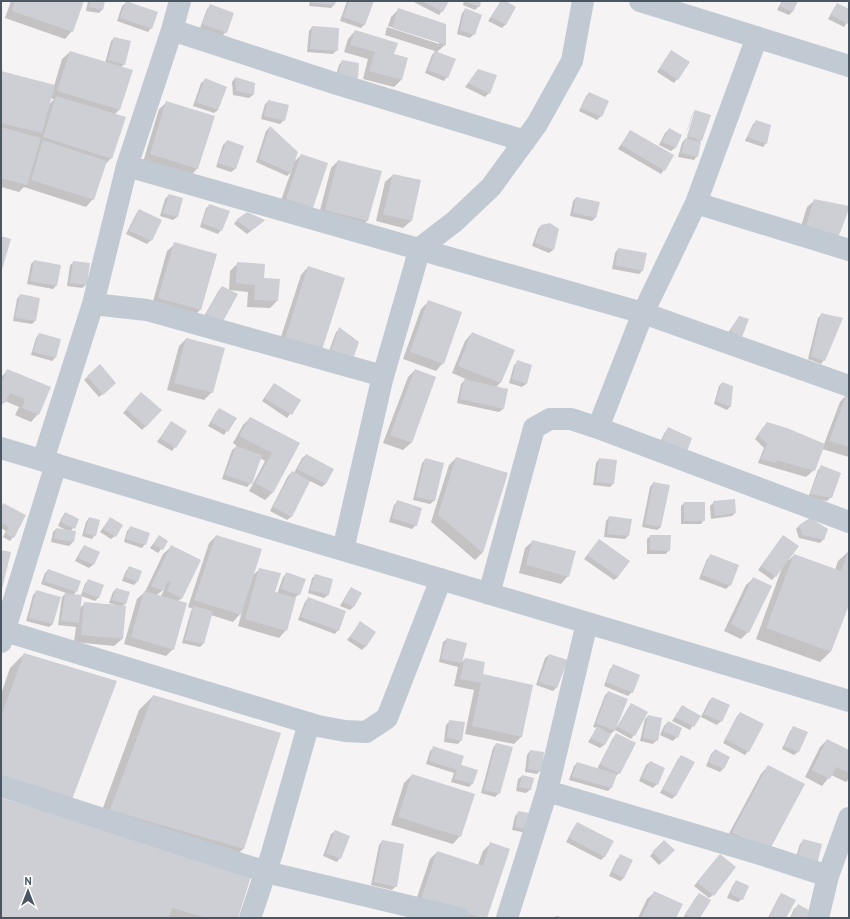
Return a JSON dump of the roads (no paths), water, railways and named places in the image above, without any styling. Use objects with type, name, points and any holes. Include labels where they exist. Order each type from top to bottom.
[{"type":"street","points":[[180,1],[172,30],[127,166],[93,304],[3,636],[318,726],[345,731],[366,732],[387,718],[441,579]]},
{"type":"street","points":[[343,550],[383,376],[420,248],[454,222],[491,187],[537,124],[572,62],[583,1]]},
{"type":"street","points":[[640,1],[849,66]]},
{"type":"street","points":[[172,30],[334,83],[525,141]]},
{"type":"street","points":[[598,428],[643,313],[696,203],[757,37]]},
{"type":"street","points":[[127,166],[420,248],[643,313],[849,386]]},
{"type":"street","points":[[696,203],[849,250]]},
{"type":"street","points":[[93,304],[147,310],[383,376]]},
{"type":"street","points":[[489,594],[534,428],[550,419],[571,419],[598,428],[849,522]]},
{"type":"street","points":[[1,448],[849,701]]},
{"type":"street","points":[[507,918],[547,791],[588,623]]},
{"type":"street","points":[[250,918],[266,872],[309,723]]},
{"type":"street","points":[[1,786],[266,872],[459,918]]},
{"type":"street","points":[[547,791],[760,854],[828,876]]},
{"type":"street","points":[[818,918],[828,876],[849,818]]}]
